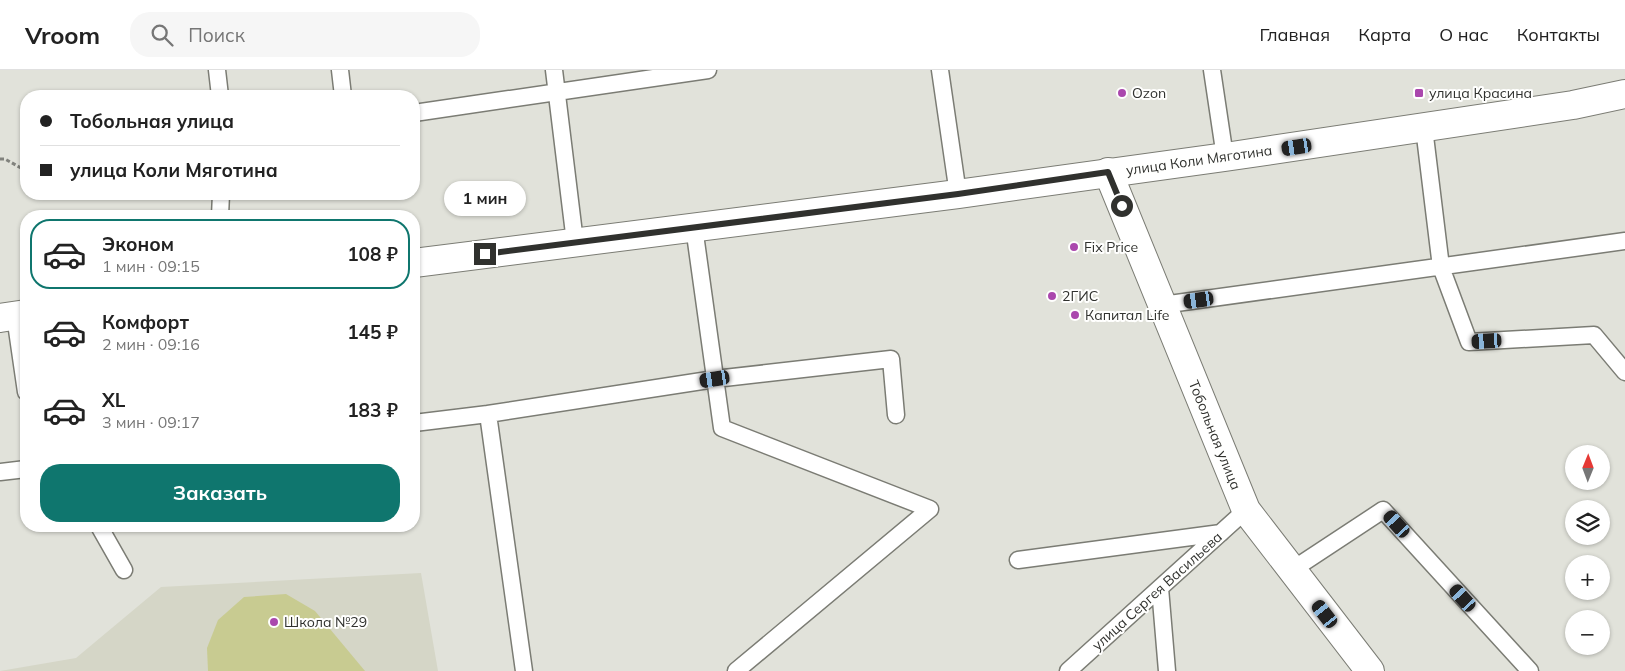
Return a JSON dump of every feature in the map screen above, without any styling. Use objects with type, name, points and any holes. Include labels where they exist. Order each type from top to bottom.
[{"type":"main road","name":"улица Коли Мяготина","points":[[420,263],[958,194],[1225,157],[1574,105],[1625,94]]},
{"type":"main road","name":"Тобольная улица","points":[[1108,172],[1246,510],[1370,671]]},
{"type":"lane","points":[[218,70],[220,90]]},
{"type":"lane","points":[[340,70],[342,90]]},
{"type":"lane","points":[[554,70],[574,242]]},
{"type":"lane","points":[[420,112],[708,70]]},
{"type":"lane","points":[[940,70],[958,194]]},
{"type":"lane","points":[[1212,70],[1225,157]]},
{"type":"lane","points":[[1424,128],[1441,267],[1469,342],[1594,335],[1625,372]]},
{"type":"lane","points":[[694,227],[722,428],[930,509],[736,671]]},
{"type":"lane","points":[[1162,305],[1625,242]]},
{"type":"lane","points":[[14,316],[20,354]]},
{"type":"lane","points":[[420,422],[488,414],[715,379],[891,359],[896,415]]},
{"type":"lane","points":[[488,414],[524,671]]},
{"type":"lane","points":[[0,472],[20,470]]},
{"type":"lane","name":"улица Сергея Васильева","points":[[1068,671],[1246,510]]},
{"type":"lane","points":[[1292,570],[1384,510],[1530,671]]},
{"type":"lane","points":[[103,532],[124,570]]},
{"type":"lane","points":[[1018,560],[1221,533]]},
{"type":"lane","points":[[1160,588],[1167,671]]},
{"type":"path","points":[[0,159],[5,159],[20,167]]},
{"type":"shaded area","name":"Школа №29","points":[[421,573],[438,671],[0,671],[76,658],[161,587]]},
{"type":"green space","points":[[286,594],[315,611],[365,671],[208,671],[207,648],[218,620],[244,597]]},
{"type":"place","name":"Ozon","points":[[1122,93]]},
{"type":"place","name":"улица Красина","points":[[1419,93]]},
{"type":"place","name":"Fix Price","points":[[1074,247]]},
{"type":"place","name":"2ГИС","points":[[1052,296]]},
{"type":"place","name":"Капитал Life","points":[[1075,315]]},
{"type":"place","name":"Школа №29","points":[[274,622]]},
{"type":"route","points":[[485,254],[958,194],[1108,172],[1122,206]]}]
